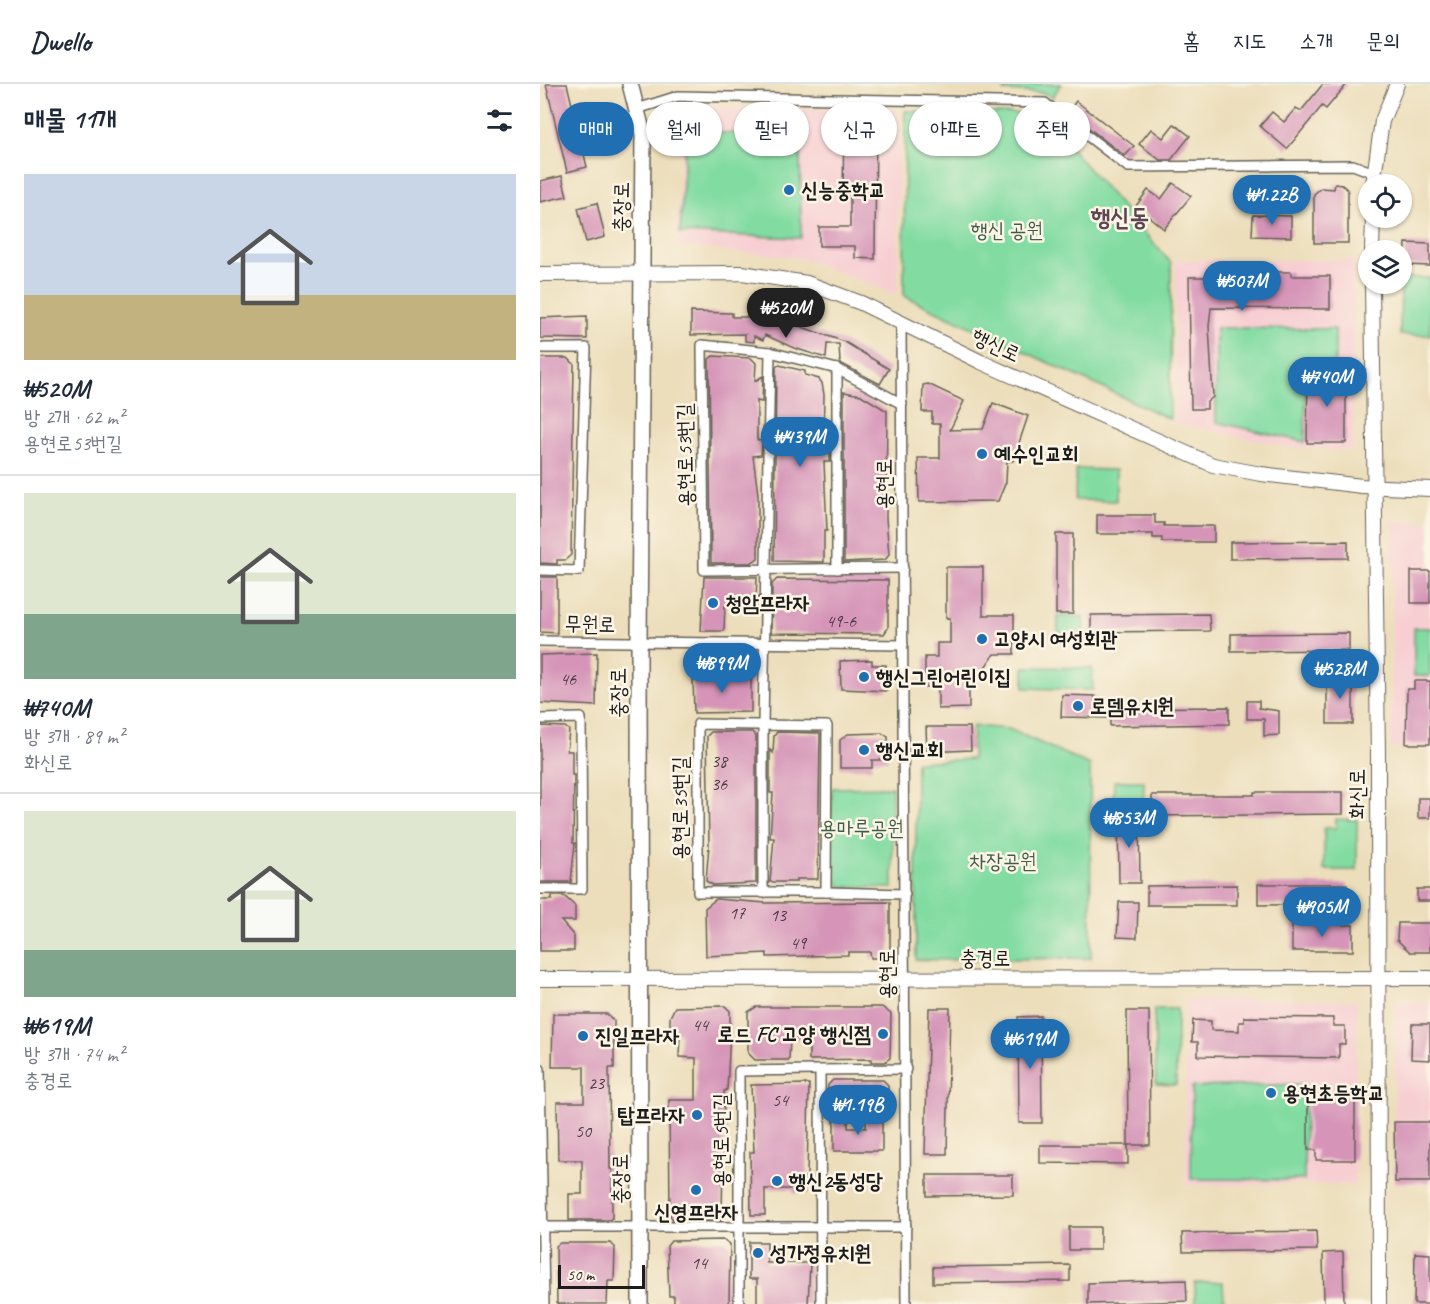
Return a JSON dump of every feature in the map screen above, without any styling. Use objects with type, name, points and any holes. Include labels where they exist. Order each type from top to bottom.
[{"type":"main road","name":"충장로","points":[[630,84],[643,134],[639,643],[640,1304]]},
{"type":"main road","points":[[1375,174],[1382,121],[1396,84]]},
{"type":"main road","name":"행신로","points":[[540,274],[742,273],[807,283],[861,303],[981,362],[1213,465],[1261,474],[1375,487],[1430,489]]},
{"type":"main road","name":"화신로","points":[[1372,294],[1379,1304]]},
{"type":"main road","name":"충경로","points":[[540,979],[640,981],[1430,978]]},
{"type":"street","points":[[637,109],[678,96],[1045,103],[1128,167],[1353,165],[1366,174]]},
{"type":"street","name":"용현로","points":[[901,323],[906,1304]]},
{"type":"street","name":"용현로53번길","points":[[902,404],[837,369],[770,352],[702,345],[704,570],[903,568]]},
{"type":"street","points":[[540,348],[586,348],[579,570],[540,570]]},
{"type":"street","points":[[763,893],[764,644],[770,352]]},
{"type":"street","points":[[837,369],[837,569]]},
{"type":"street","name":"무원로","points":[[540,641],[639,643]]},
{"type":"street","points":[[639,643],[903,645]]},
{"type":"street","points":[[540,718],[581,718],[582,889],[540,889]]},
{"type":"street","name":"용현로35번길","points":[[826,892],[827,726],[698,724],[698,892],[905,894]]},
{"type":"street","points":[[540,1069],[544,1304]]},
{"type":"street","name":"용현로5번길","points":[[739,1304],[739,1071],[906,1069]]},
{"type":"street","points":[[820,1071],[821,1304]]},
{"type":"street","points":[[542,1227],[906,1227]]},
{"type":"shaded area","name":"신능중학교","points":[[722,108],[734,108],[734,156],[809,156],[809,109],[821,109],[821,156],[897,156],[897,110],[899,110],[898,295],[801,258],[677,246],[681,156],[722,156]]},
{"type":"shaded area","points":[[1176,260],[1354,260],[1353,451],[1288,447],[1175,423]]},
{"type":"shaded area","points":[[1393,521],[1430,523],[1430,748],[1391,748]]},
{"type":"shaded area","name":"용현초등학교","points":[[1185,999],[1357,1001],[1355,1184],[1186,1185]]},
{"type":"shaded area","points":[[1396,1002],[1430,1002],[1430,1184],[1393,1184]]},
{"type":"green space","points":[[1009,84],[1061,84],[1052,98],[1045,93],[1004,91]]},
{"type":"green space","name":"행신 공원","points":[[905,111],[909,111],[909,156],[1002,156],[1002,113],[1014,113],[1014,156],[1078,156],[1171,263],[1170,419],[904,296]]},
{"type":"green space","points":[[722,133],[734,133],[734,156],[800,156],[801,238],[680,233],[685,156],[722,156]]},
{"type":"green space","points":[[1412,278],[1430,278],[1430,335],[1400,335],[1401,294],[1412,294]]},
{"type":"green space","points":[[1216,328],[1335,329],[1335,367],[1306,366],[1305,442],[1216,422]]},
{"type":"green space","points":[[1076,469],[1116,470],[1116,501],[1075,500]]},
{"type":"green space","points":[[1058,616],[1083,617],[1084,633],[1058,633]]},
{"type":"green space","points":[[1414,628],[1430,628],[1430,676],[1414,676]]},
{"type":"green space","points":[[1024,667],[1092,668],[1093,690],[1024,688]]},
{"type":"green space","name":"차장공원","points":[[973,726],[1009,729],[1090,765],[1091,958],[916,960],[916,762],[972,759]]},
{"type":"green space","points":[[1114,781],[1144,781],[1143,808],[1113,807]]},
{"type":"green space","name":"용마루공원","points":[[892,787],[893,888],[840,887],[830,868],[832,788]]},
{"type":"green space","points":[[1336,819],[1357,820],[1357,870],[1324,870],[1324,828],[1336,828]]},
{"type":"green space","points":[[1154,1009],[1177,1009],[1176,1085],[1156,1084]]},
{"type":"green space","points":[[1305,1084],[1304,1180],[1191,1179],[1192,1087]]},
{"type":"green space","points":[[1223,1282],[1224,1304],[1195,1304],[1195,1283]]},
{"type":"building","points":[[546,84],[567,84],[571,102],[558,102],[558,134]]},
{"type":"building","points":[[1323,84],[1347,84],[1326,109],[1322,106],[1287,149],[1260,126],[1272,112],[1284,122],[1296,108],[1301,111]]},
{"type":"building","points":[[1090,112],[1134,146],[1125,156],[1090,129]]},
{"type":"building","points":[[1174,124],[1190,136],[1171,160],[1160,160],[1139,144],[1151,129],[1163,138]]},
{"type":"building","points":[[563,156],[584,156],[587,167],[567,172]]},
{"type":"building","points":[[844,156],[876,156],[875,259],[855,258],[855,246],[819,246],[819,227],[850,227],[850,198],[843,198]]},
{"type":"building","points":[[562,176],[567,196],[540,202],[540,181]]},
{"type":"building","points":[[1173,183],[1191,196],[1164,229],[1136,206],[1148,190],[1161,199]]},
{"type":"building","points":[[1335,184],[1342,185],[1348,190],[1348,243],[1314,243],[1314,194],[1321,188],[1334,189]]},
{"type":"building","points":[[597,203],[605,237],[586,242],[578,208]]},
{"type":"building","points":[[1253,215],[1291,216],[1291,237],[1252,236]]},
{"type":"building","points":[[1412,243],[1430,244],[1430,266],[1412,265]]},
{"type":"building","points":[[1220,272],[1268,275],[1268,272],[1291,272],[1291,276],[1330,276],[1330,309],[1211,308],[1209,326],[1213,397],[1207,402],[1207,409],[1191,409],[1189,277],[1220,277]]},
{"type":"building","points":[[691,312],[732,313],[732,317],[762,317],[802,327],[845,342],[889,369],[880,384],[840,363],[839,344],[827,344],[826,358],[794,348],[765,335],[763,340],[754,336],[754,342],[745,341],[745,334],[691,335]]},
{"type":"building","points":[[587,316],[587,339],[540,338],[540,318]]},
{"type":"building","points":[[713,356],[751,358],[756,363],[755,381],[763,376],[762,402],[757,401],[757,440],[762,441],[761,455],[753,456],[758,494],[758,558],[751,563],[711,563],[709,359]]},
{"type":"building","points":[[540,358],[568,358],[574,364],[571,555],[565,560],[557,560],[557,564],[540,563]]},
{"type":"building","points":[[779,365],[805,371],[805,375],[819,379],[822,383],[824,395],[823,446],[830,446],[830,462],[824,462],[827,531],[824,531],[824,562],[774,561],[776,367]]},
{"type":"building","points":[[1308,371],[1341,371],[1341,378],[1346,377],[1346,443],[1307,443]]},
{"type":"building","name":"예수인교회","points":[[928,384],[964,401],[950,430],[983,429],[993,403],[1028,416],[1013,461],[1007,461],[1006,482],[998,501],[919,502],[918,458],[940,458],[940,424],[932,424],[932,412],[922,412],[923,385]]},
{"type":"building","points":[[844,392],[861,395],[887,411],[886,518],[889,555],[885,560],[844,562]]},
{"type":"building","points":[[1097,515],[1155,515],[1155,523],[1164,523],[1164,526],[1214,526],[1214,542],[1162,542],[1162,538],[1153,538],[1153,534],[1097,534]]},
{"type":"building","points":[[1056,534],[1073,534],[1073,614],[1056,614]]},
{"type":"building","points":[[1348,541],[1348,558],[1230,559],[1230,542]]},
{"type":"building","name":"고양시 여성회관","points":[[946,567],[983,567],[983,615],[1014,615],[1014,654],[994,654],[969,691],[969,708],[938,709],[938,687],[925,687],[925,657],[937,657],[937,643],[950,643],[950,618],[946,618]]},
{"type":"building","points":[[1411,571],[1430,571],[1430,603],[1411,603]]},
{"type":"building","points":[[540,577],[557,577],[557,633],[540,632]]},
{"type":"building","points":[[704,577],[757,577],[758,609],[725,606],[724,631],[701,631]]},
{"type":"building","points":[[777,579],[888,580],[888,628],[884,634],[771,633],[772,584]]},
{"type":"building","points":[[1209,614],[1210,631],[1091,632],[1091,615]]},
{"type":"building","points":[[1349,633],[1349,650],[1231,651],[1231,634]]},
{"type":"building","points":[[597,653],[596,706],[540,703],[540,655]]},
{"type":"building","name":"행신그린어린이집","points":[[872,660],[872,665],[886,665],[887,691],[841,689],[840,661]]},
{"type":"building","points":[[751,675],[751,712],[694,713],[693,677]]},
{"type":"building","points":[[1327,675],[1353,675],[1353,724],[1327,724]]},
{"type":"building","points":[[1414,681],[1430,681],[1430,744],[1406,744],[1407,689],[1414,689]]},
{"type":"building","points":[[1062,695],[1095,696],[1095,708],[1229,707],[1229,724],[1110,726],[1110,718],[1061,717]]},
{"type":"building","points":[[1247,701],[1259,701],[1259,708],[1279,711],[1279,735],[1264,736],[1264,719],[1247,719]]},
{"type":"building","points":[[540,726],[565,727],[569,730],[567,751],[572,751],[573,843],[575,843],[571,882],[540,882]]},
{"type":"building","points":[[926,727],[970,727],[971,750],[927,752]]},
{"type":"building","points":[[711,732],[752,732],[756,736],[756,883],[713,885],[706,881],[709,845],[707,736]]},
{"type":"building","points":[[777,732],[820,733],[818,879],[770,882],[774,838],[770,838],[773,793],[770,793],[770,750],[773,753],[774,736]]},
{"type":"building","name":"행신교회","points":[[882,733],[888,737],[888,760],[872,760],[872,768],[840,768],[840,740],[848,734]]},
{"type":"building","points":[[1254,792],[1343,792],[1343,814],[1152,816],[1152,795],[1254,795]]},
{"type":"building","points":[[1418,798],[1430,798],[1430,818],[1418,818]]},
{"type":"building","points":[[1139,815],[1140,883],[1119,883],[1118,816]]},
{"type":"building","points":[[1258,884],[1347,884],[1347,904],[1258,905]]},
{"type":"building","points":[[1237,885],[1237,905],[1147,905],[1147,886]]},
{"type":"building","points":[[1417,889],[1430,889],[1430,901],[1417,901]]},
{"type":"building","points":[[552,896],[564,896],[575,906],[575,921],[561,921],[574,936],[574,951],[540,951],[540,900],[552,900]]},
{"type":"building","points":[[716,899],[766,903],[890,902],[890,950],[882,958],[871,958],[870,952],[848,952],[848,955],[767,957],[767,953],[706,956],[705,908]]},
{"type":"building","points":[[1119,902],[1138,902],[1137,938],[1117,937]]},
{"type":"building","points":[[1398,923],[1430,923],[1430,952],[1410,952],[1397,940]]},
{"type":"building","points":[[1292,924],[1353,925],[1353,951],[1292,951]]},
{"type":"building","points":[[725,1006],[730,1011],[730,1033],[727,1090],[724,1091],[722,1220],[674,1220],[670,1216],[669,1100],[696,1100],[696,1058],[679,1057],[680,1033],[670,1033],[670,1017],[675,1007]]},
{"type":"building","points":[[756,1007],[882,1007],[891,1014],[890,1058],[885,1062],[871,1062],[871,1059],[809,1060],[809,1039],[790,1039],[789,1060],[755,1060],[748,1053],[748,1012]]},
{"type":"building","points":[[929,1008],[950,1008],[947,1154],[925,1154]]},
{"type":"building","points":[[1127,1011],[1149,1011],[1150,1145],[1128,1145]]},
{"type":"building","points":[[553,1014],[607,1014],[614,1021],[614,1068],[609,1068],[612,1218],[609,1220],[569,1220],[569,1194],[582,1194],[582,1160],[558,1160],[557,1102],[584,1102],[584,1067],[552,1067]]},
{"type":"building","points":[[1041,1016],[1042,1123],[1019,1123],[1018,1017]]},
{"type":"building","points":[[1244,1017],[1333,1018],[1333,1026],[1345,1026],[1345,1044],[1339,1044],[1339,1058],[1198,1056],[1198,1042],[1192,1042],[1193,1020],[1211,1021],[1211,1030],[1239,1031],[1239,1022],[1244,1022]]},
{"type":"building","points":[[1412,1024],[1430,1024],[1430,1060],[1411,1059]]},
{"type":"building","points":[[833,1080],[883,1080],[888,1085],[888,1100],[827,1100],[828,1085]]},
{"type":"building","points":[[809,1084],[807,1177],[804,1177],[804,1193],[793,1193],[793,1189],[765,1189],[765,1215],[751,1215],[750,1152],[754,1152],[751,1085]]},
{"type":"building","points":[[1308,1095],[1355,1095],[1355,1160],[1316,1160],[1316,1150],[1308,1150]]},
{"type":"building","points":[[834,1117],[848,1117],[848,1128],[866,1128],[866,1117],[882,1117],[882,1151],[834,1151]]},
{"type":"building","points":[[1394,1122],[1430,1122],[1430,1182],[1395,1182]]},
{"type":"building","points":[[1040,1145],[1128,1145],[1128,1164],[1040,1163]]},
{"type":"building","points":[[927,1175],[1013,1175],[1013,1195],[927,1196]]},
{"type":"building","points":[[1069,1227],[1100,1227],[1100,1250],[1069,1250]]},
{"type":"building","points":[[1316,1231],[1317,1250],[1183,1252],[1182,1233]]},
{"type":"building","points":[[724,1240],[730,1244],[729,1304],[674,1304],[674,1296],[669,1296],[667,1246],[671,1241]]},
{"type":"building","points":[[749,1242],[767,1242],[767,1263],[810,1263],[808,1304],[757,1304],[757,1279],[749,1279]]},
{"type":"building","points":[[560,1243],[610,1243],[615,1247],[614,1281],[608,1281],[607,1304],[557,1304],[556,1246]]},
{"type":"building","points":[[1343,1252],[1344,1304],[1324,1304],[1323,1253]]},
{"type":"building","points":[[1415,1253],[1430,1254],[1430,1304],[1414,1304]]},
{"type":"building","points":[[1070,1265],[1070,1281],[933,1283],[933,1267]]},
{"type":"building","points":[[1186,1280],[1187,1301],[1088,1304],[1088,1283]]},
{"type":"place","name":"신능중학교","points":[[789,190]]},
{"type":"place","name":"예수인교회","points":[[982,454]]},
{"type":"place","name":"청암프라자","points":[[713,603]]},
{"type":"place","name":"고양시 여성회관","points":[[982,639]]},
{"type":"place","name":"행신그린어린이집","points":[[864,677]]},
{"type":"place","name":"로뎀유치원","points":[[1078,706]]},
{"type":"place","name":"행신교회","points":[[864,750]]},
{"type":"place","name":"로드 FC 고양 행신점","points":[[883,1034]]},
{"type":"place","name":"진일프라자","points":[[583,1036]]},
{"type":"place","name":"용현초등학교","points":[[1271,1093]]},
{"type":"place","name":"탑프라자","points":[[697,1115]]},
{"type":"place","name":"행신2동성당","points":[[777,1181]]},
{"type":"place","name":"신영프라자","points":[[696,1190]]},
{"type":"place","name":"성가정유치원","points":[[758,1253]]},
{"type":"district","name":"행신동","points":[[1120,217]]}]
